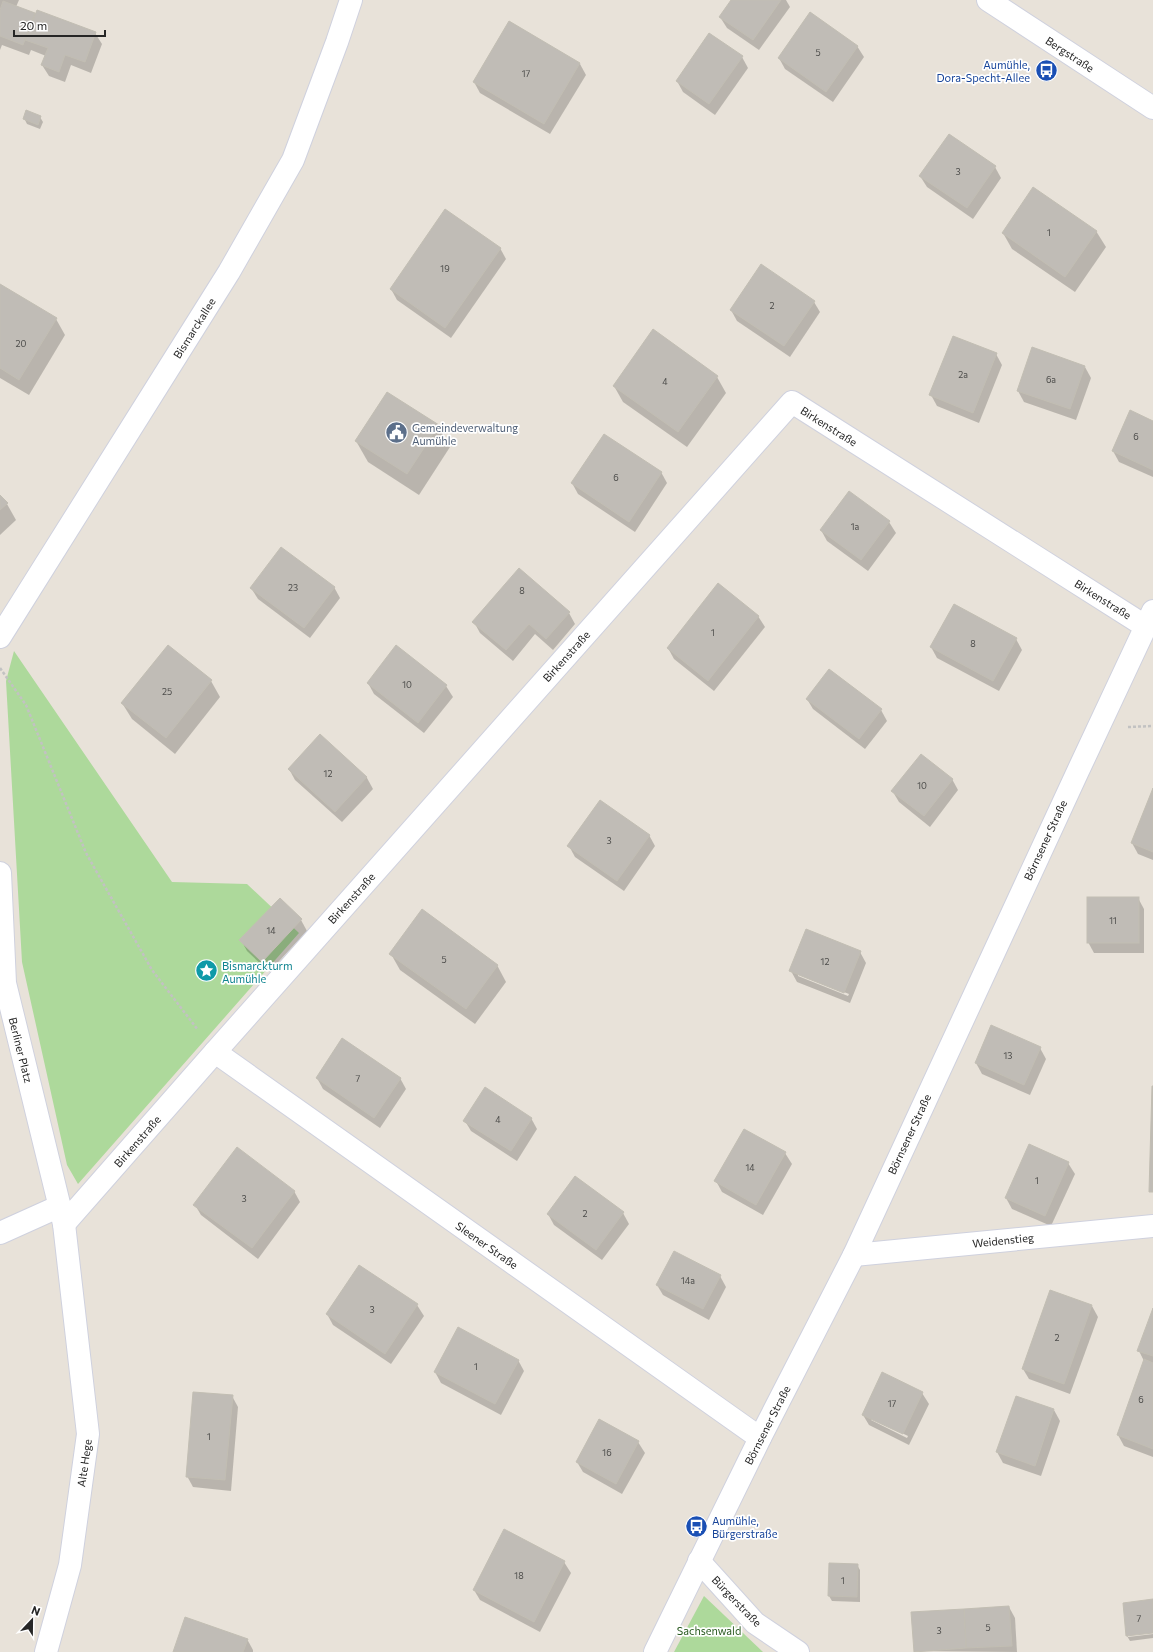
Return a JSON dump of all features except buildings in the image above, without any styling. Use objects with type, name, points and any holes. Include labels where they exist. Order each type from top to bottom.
[{"type":"street","name":"Bismarckallee","points":[[0,637],[229,272],[293,160],[351,0]]},
{"type":"street","name":"Bergstraße","points":[[988,0],[1153,108]]},
{"type":"street","name":"Birkenstraße","points":[[62,1215],[214,1052],[792,402],[1149,619]]},
{"type":"street","name":"Börnsener Straße","points":[[655,1652],[760,1438],[854,1255],[1149,619]]},
{"type":"street","name":"Berliner Platz","points":[[0,873],[5,983],[62,1215]]},
{"type":"street","name":"Sleener Straße","points":[[214,1052],[760,1438]]},
{"type":"street","points":[[0,1233],[62,1215]]},
{"type":"street","name":"Alte Hege","points":[[46,1652],[70,1565],[88,1434],[62,1215]]},
{"type":"street","name":"Weidenstieg","points":[[854,1255],[1153,1226]]},
{"type":"street","name":"Bürgerstraße","points":[[699,1561],[755,1623],[798,1652]]},
{"type":"path","points":[[0,668],[26,706],[90,860],[152,970],[214,1052]]},
{"type":"green space","points":[[14,651],[172,882],[247,884],[299,933],[78,1184],[67,1165],[22,962],[6,681]]},
{"type":"green space","name":"Sachsenwald","points":[[704,1596],[763,1652],[674,1652]]},
{"type":"place","name":"Aumühle, Dora-Specht-Allee","points":[[1046,70]]},
{"type":"place","name":"Gemeindeverwaltung Aumühle","points":[[397,433]]},
{"type":"place","name":"Bismarckturm Aumühle","points":[[206,971]]},
{"type":"place","name":"Aumühle, Bürgerstraße","points":[[697,1526]]}]
